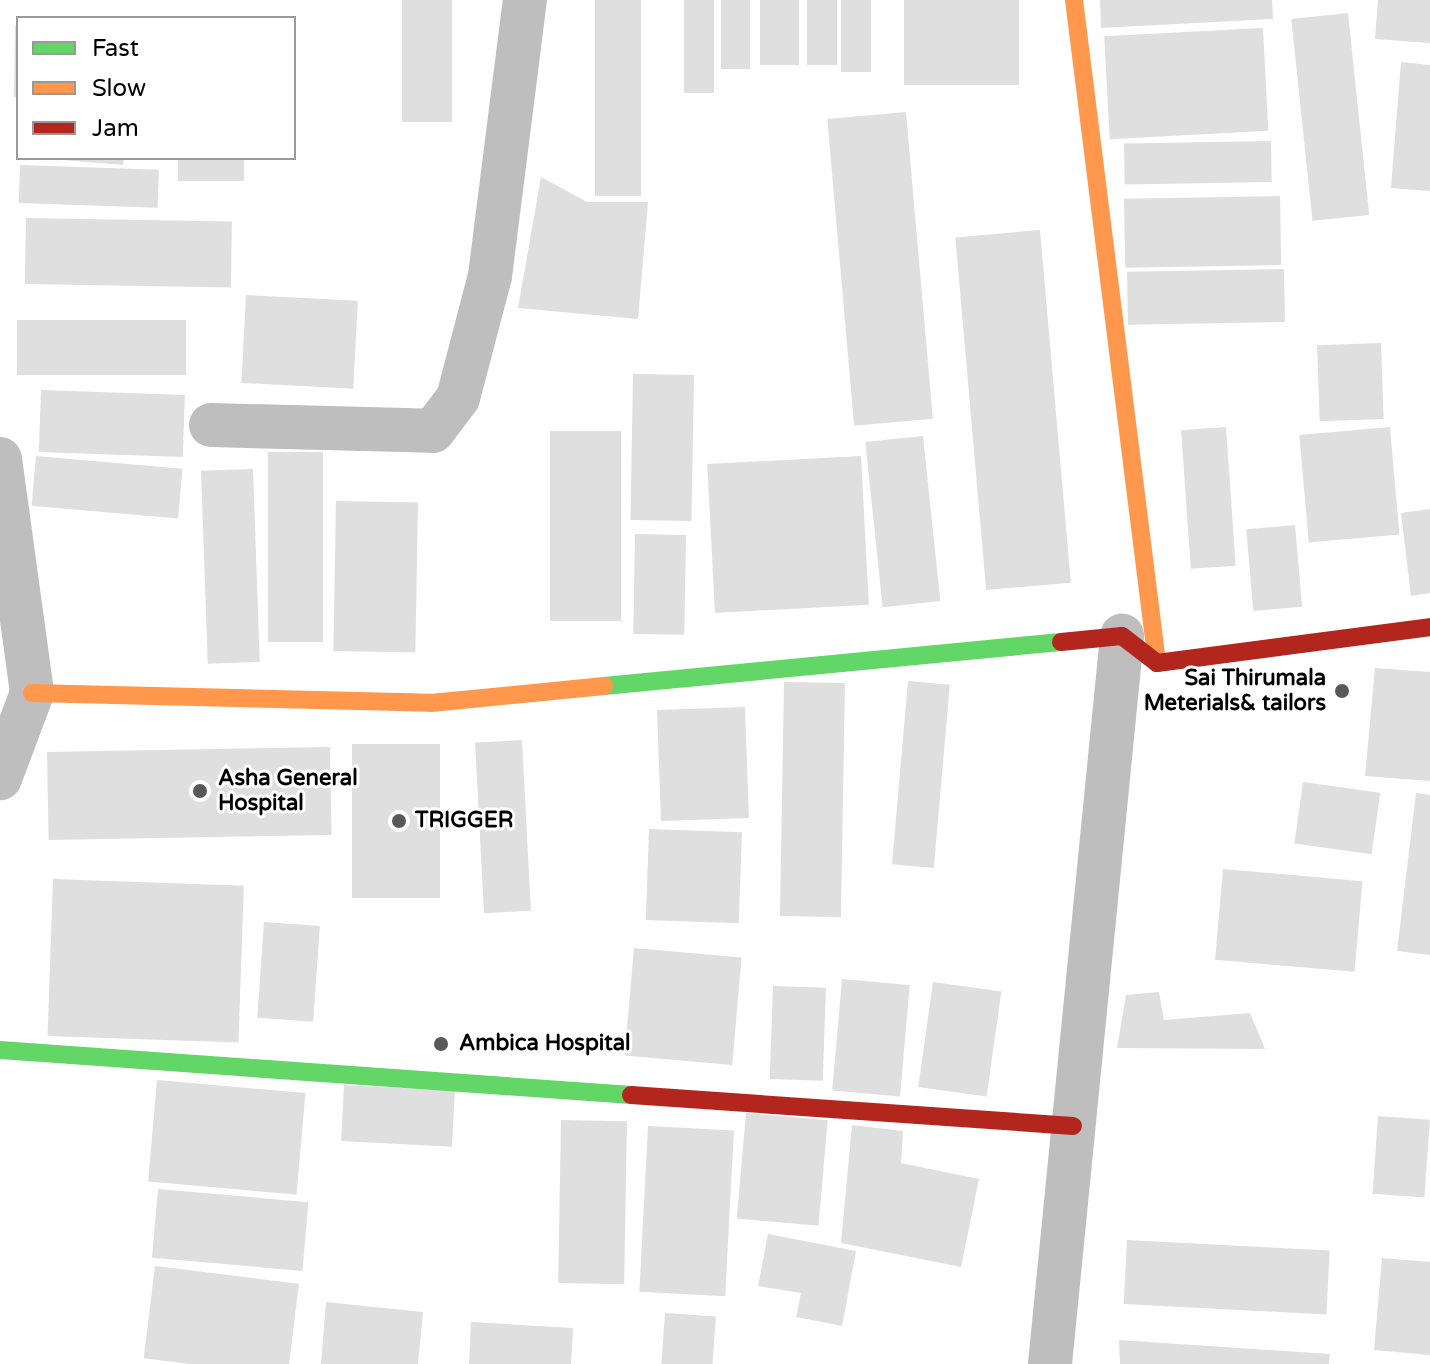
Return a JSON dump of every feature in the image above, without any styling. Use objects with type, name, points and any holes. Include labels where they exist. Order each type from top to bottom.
[{"type":"street","points":[[211,425],[433,431],[458,398],[490,276],[525,0]]},
{"type":"street","points":[[1074,0],[1157,663]]},
{"type":"street","points":[[0,459],[32,693],[0,778]]},
{"type":"street","points":[[32,693],[431,703],[1122,636],[1157,663],[1430,627]]},
{"type":"street","points":[[1050,1364],[1122,636]]},
{"type":"street","points":[[0,1050],[1073,1126]]},
{"type":"building","points":[[402,0],[452,0],[452,122],[402,122]]},
{"type":"building","points":[[595,0],[641,0],[641,196],[595,196]]},
{"type":"building","points":[[684,0],[714,0],[714,93],[684,93]]},
{"type":"building","points":[[721,0],[750,0],[750,69],[721,69]]},
{"type":"building","points":[[760,0],[799,0],[799,65],[760,65]]},
{"type":"building","points":[[807,0],[837,0],[837,65],[807,65]]},
{"type":"building","points":[[841,0],[871,0],[871,72],[841,72]]},
{"type":"building","points":[[904,0],[1019,0],[1019,85],[904,85]]},
{"type":"building","points":[[1100,0],[1272,0],[1273,19],[1101,28]]},
{"type":"building","points":[[1378,0],[1430,0],[1430,43],[1375,39]]},
{"type":"building","points":[[1348,13],[1369,215],[1313,221],[1291,19]]},
{"type":"building","points":[[15,26],[16,26],[16,97]]},
{"type":"building","points":[[1263,28],[1268,131],[1110,139],[1104,36]]},
{"type":"building","points":[[1401,62],[1430,65],[1430,191],[1391,188]]},
{"type":"building","points":[[906,112],[933,419],[854,426],[827,119]]},
{"type":"building","points":[[1271,141],[1272,182],[1125,185],[1124,144]]},
{"type":"building","points":[[63,160],[124,160],[123,165]]},
{"type":"building","points":[[178,160],[244,160],[244,181],[178,181]]},
{"type":"building","points":[[20,165],[159,170],[158,208],[19,203]]},
{"type":"building","points":[[541,177],[587,202],[648,202],[638,319],[518,308]]},
{"type":"building","points":[[1280,196],[1281,265],[1125,268],[1124,199]]},
{"type":"building","points":[[26,218],[232,222],[231,288],[25,284]]},
{"type":"building","points":[[1040,230],[1071,583],[986,590],[955,237]]},
{"type":"building","points":[[1284,269],[1285,322],[1128,325],[1127,272]]},
{"type":"building","points":[[246,295],[358,301],[353,389],[241,383]]},
{"type":"building","points":[[17,320],[186,320],[186,375],[17,375]]},
{"type":"building","points":[[1381,343],[1384,419],[1320,421],[1317,345]]},
{"type":"building","points":[[633,374],[694,375],[691,521],[630,520]]},
{"type":"building","points":[[41,390],[185,395],[183,457],[39,452]]},
{"type":"building","points":[[1226,427],[1236,566],[1191,569],[1181,430]]},
{"type":"building","points":[[1390,427],[1399,535],[1309,543],[1299,435]]},
{"type":"building","points":[[550,431],[621,431],[621,621],[550,621]]},
{"type":"building","points":[[923,436],[940,601],[883,607],[865,442]]},
{"type":"building","points":[[268,452],[323,452],[323,642],[268,642]]},
{"type":"building","points":[[36,456],[182,469],[178,519],[32,506]]},
{"type":"building","points":[[861,456],[869,605],[715,613],[707,464]]},
{"type":"building","points":[[253,469],[260,662],[208,664],[201,471]]},
{"type":"building","points":[[336,501],[418,502],[415,652],[333,651]]},
{"type":"building","points":[[1430,509],[1430,593],[1411,596],[1401,513]]},
{"type":"building","points":[[1295,525],[1302,607],[1253,611],[1246,529]]},
{"type":"building","points":[[635,534],[686,535],[684,635],[633,634]]},
{"type":"building","points":[[1375,668],[1430,672],[1430,781],[1365,776]]},
{"type":"building","points":[[908,681],[950,685],[934,868],[892,864]]},
{"type":"building","points":[[784,682],[845,683],[841,917],[780,916]]},
{"type":"building","points":[[745,707],[749,818],[661,821],[657,710]]},
{"type":"building","points":[[522,740],[531,911],[484,913],[475,742]]},
{"type":"building","points":[[352,744],[440,744],[440,898],[352,898]]},
{"type":"building","points":[[330,747],[332,835],[49,840],[47,752]]},
{"type":"building","points":[[1303,782],[1380,793],[1372,854],[1294,843]]},
{"type":"building","points":[[1416,793],[1430,795],[1430,955],[1397,951]]},
{"type":"building","points":[[649,829],[742,832],[739,923],[646,920]]},
{"type":"building","points":[[1223,869],[1362,881],[1355,972],[1215,960]]},
{"type":"building","points":[[53,879],[244,886],[238,1043],[48,1036]]},
{"type":"building","points":[[264,922],[320,926],[313,1022],[257,1018]]},
{"type":"building","points":[[634,948],[742,957],[732,1065],[625,1056]]},
{"type":"building","points":[[842,979],[910,985],[900,1097],[832,1091]]},
{"type":"building","points":[[933,982],[1001,992],[987,1097],[918,1087]]},
{"type":"building","points":[[773,986],[826,988],[823,1081],[770,1079]]},
{"type":"building","points":[[1159,992],[1164,1020],[1250,1013],[1265,1049],[1117,1048],[1126,995]]},
{"type":"building","points":[[157,1080],[305,1093],[297,1195],[148,1182]]},
{"type":"building","points":[[344,1085],[455,1091],[452,1147],[341,1141]]},
{"type":"building","points":[[746,1113],[828,1120],[818,1226],[737,1219]]},
{"type":"building","points":[[1378,1116],[1430,1120],[1424,1197],[1373,1194]]},
{"type":"building","points":[[561,1120],[627,1121],[624,1284],[558,1283]]},
{"type":"building","points":[[852,1125],[903,1131],[901,1163],[979,1179],[961,1267],[841,1243]]},
{"type":"building","points":[[648,1126],[734,1131],[725,1296],[639,1292]]},
{"type":"building","points":[[158,1189],[308,1202],[302,1271],[152,1258]]},
{"type":"building","points":[[768,1234],[856,1251],[842,1326],[796,1317],[801,1293],[758,1286]]},
{"type":"building","points":[[1127,1240],[1330,1251],[1326,1315],[1124,1304]]},
{"type":"building","points":[[1382,1258],[1430,1262],[1430,1355],[1374,1350]]},
{"type":"building","points":[[155,1266],[299,1284],[289,1364],[190,1364],[144,1358]]},
{"type":"building","points":[[326,1302],[423,1312],[418,1364],[321,1364]]},
{"type":"building","points":[[665,1313],[716,1317],[713,1364],[661,1364]]},
{"type":"building","points":[[471,1322],[573,1328],[571,1364],[469,1364]]},
{"type":"building","points":[[1119,1340],[1330,1354],[1329,1364],[1120,1364]]},
{"type":"traffic: fast","points":[[604,686],[1061,642]]},
{"type":"traffic: fast","points":[[0,1050],[631,1095]]},
{"type":"traffic: slow","points":[[1074,0],[1157,663]]},
{"type":"traffic: slow","points":[[32,693],[431,703],[604,686]]},
{"type":"traffic: jam","points":[[1061,642],[1122,636],[1157,663],[1430,627]]},
{"type":"traffic: jam","points":[[631,1095],[1073,1126]]},
{"type":"place","name":"Sai Thirumala Meterials& tailors","points":[[1342,691]]},
{"type":"place","name":"Asha General Hospital","points":[[200,791]]},
{"type":"place","name":"TRIGGER","points":[[399,821]]},
{"type":"place","name":"Ambica Hospital","points":[[441,1044]]}]
